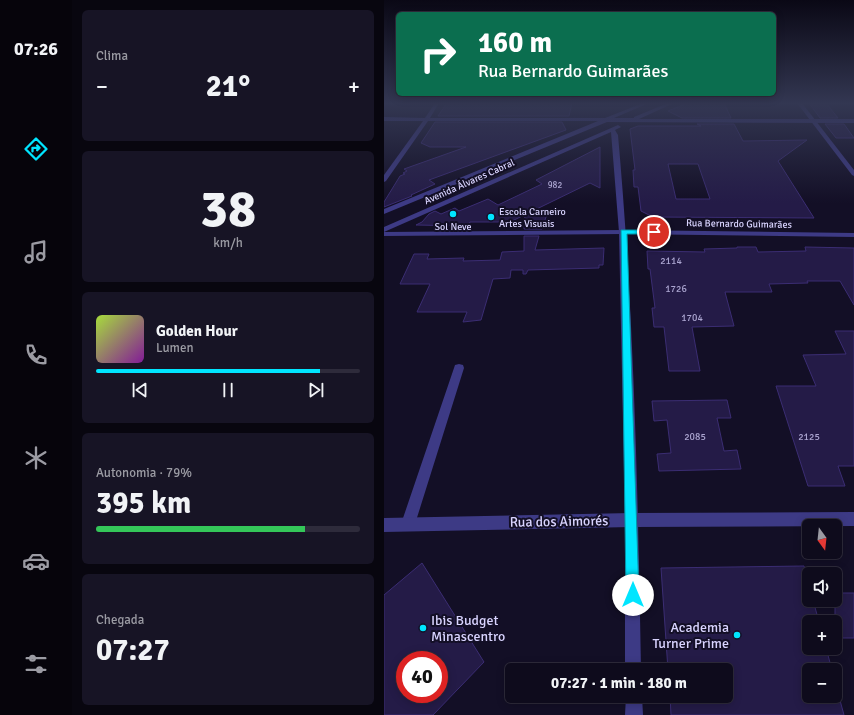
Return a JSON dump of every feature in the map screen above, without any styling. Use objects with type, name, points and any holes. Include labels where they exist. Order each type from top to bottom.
[{"type":"street","points":[[384,180],[415,136]]},
{"type":"street","name":"Avenida Álvares Cabral","points":[[384,212],[564,136]]},
{"type":"street","name":"Avenida Álvares Cabral","points":[[384,230],[595,136]]},
{"type":"street","points":[[614,136],[623,232],[632,520],[634,663]]},
{"type":"street","points":[[825,136],[854,174]]},
{"type":"street","name":"Rua Bernardo Guimarães","points":[[384,234],[623,232],[854,235]]},
{"type":"street","points":[[408,524],[459,368]]},
{"type":"street","name":"Rua dos Aimorés","points":[[384,525],[632,520],[854,519]]},
{"type":"street","points":[[634,703],[634,715]]},
{"type":"building","points":[[425,136],[549,136],[429,180],[435,184],[411,195],[412,196],[384,207],[384,202],[400,176],[405,174],[403,173],[407,171],[404,169],[466,147],[430,147],[421,143]]},
{"type":"building","points":[[631,136],[741,136],[743,141],[807,140],[778,161],[814,218],[653,217],[641,211],[638,187],[634,187],[633,170],[635,170]],"holes":[[[668,164],[698,164],[710,199],[676,199]]]},
{"type":"building","points":[[835,136],[853,136],[854,138],[836,138]]},
{"type":"building","points":[[600,147],[600,188],[590,183],[510,222],[470,222],[468,226],[416,225],[435,211],[441,214],[455,208],[459,211],[488,199],[498,205],[542,184],[536,180]]},
{"type":"building","points":[[547,214],[542,229],[524,229],[525,215]]},
{"type":"building","points":[[524,236],[539,236],[535,250],[604,248],[603,265],[599,265],[599,268],[528,270],[526,274],[523,274],[523,270],[511,270],[510,278],[493,279],[481,320],[463,322],[467,312],[417,312],[430,284],[400,284],[414,254],[429,254],[427,259],[464,258],[463,261],[500,260],[502,252],[524,251]]},
{"type":"building","points":[[756,247],[758,252],[806,251],[805,247],[854,248],[854,305],[840,281],[807,281],[808,283],[769,284],[772,292],[725,292],[734,326],[692,327],[700,371],[669,371],[664,327],[654,327],[652,308],[655,308],[650,269],[648,269],[647,251],[705,252],[704,249]]},
{"type":"building","points":[[835,331],[854,331],[854,466],[838,466],[845,486],[808,486],[776,386],[816,386],[803,355],[846,354]]},
{"type":"building","points":[[727,400],[731,418],[717,418],[724,451],[737,450],[741,469],[659,471],[657,454],[671,453],[667,420],[654,421],[652,401]]},
{"type":"building","name":"Ibis Budget Minascentro","points":[[422,563],[484,662],[448,699],[448,651],[396,651],[396,703],[445,703],[433,715],[384,715],[384,595]]},
{"type":"building","name":"Academia Turner Prime","points":[[804,566],[802,567],[802,607],[815,607],[817,615],[802,615],[802,655],[828,655],[830,663],[802,663],[802,703],[841,703],[844,715],[671,715],[670,703],[733,703],[733,663],[668,663],[661,568]]},
{"type":"building","points":[[842,593],[854,593],[854,638],[842,638],[842,615],[835,615],[835,607],[842,607]]},
{"type":"place","name":"Sol Neve","points":[[453,214]]},
{"type":"place","name":"Escola Carneiro Artes Visuais","points":[[491,217]]},
{"type":"place","name":"Ibis Budget Minascentro","points":[[423,628]]},
{"type":"place","name":"Academia Turner Prime","points":[[737,635]]},
{"type":"route","points":[[633,595],[623,232],[654,232]]}]
